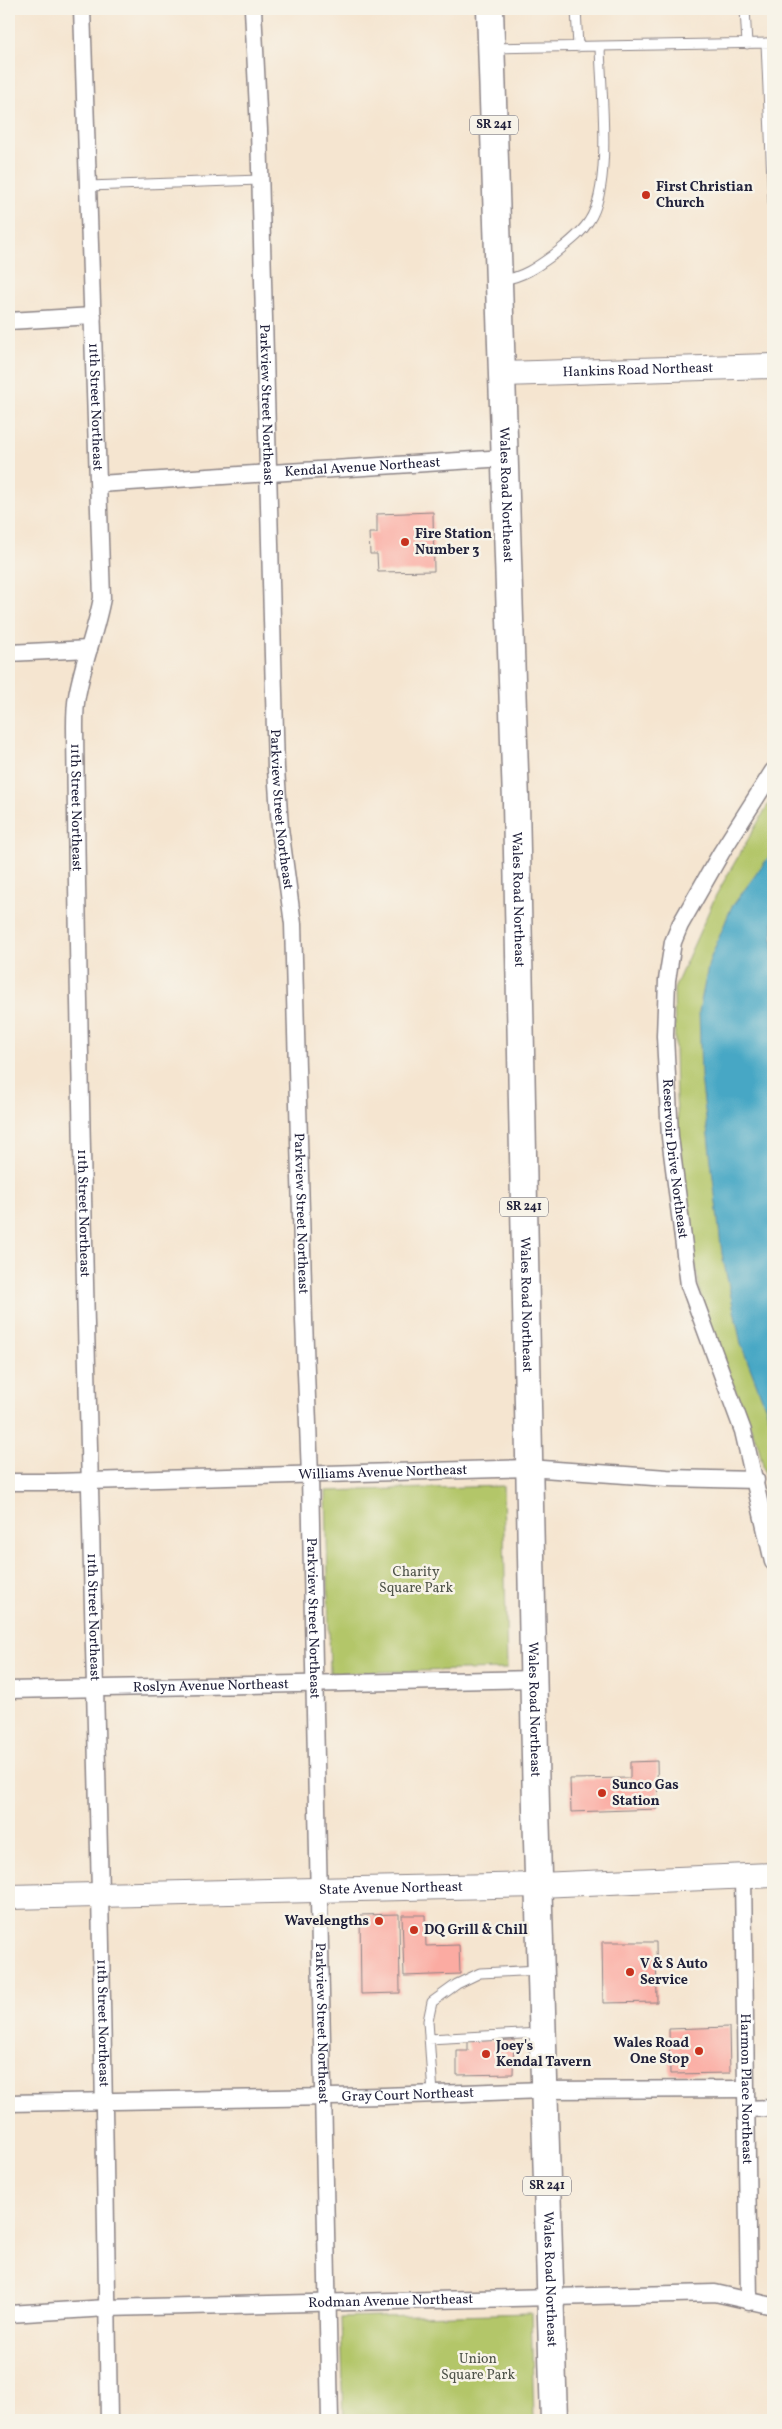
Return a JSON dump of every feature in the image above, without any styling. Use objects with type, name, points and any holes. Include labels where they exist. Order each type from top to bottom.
[{"type":"main road","name":"Wales Road Northeast","points":[[490,9],[516,822],[534,1679],[554,2420]]},
{"type":"street","name":"11th Street Northeast","points":[[82,9],[102,598],[98,624],[89,649],[76,698],[75,727],[89,1481],[100,1895],[109,2420]]},
{"type":"street","name":"Parkview Street Northeast","points":[[253,9],[260,180],[276,769],[280,828],[293,924],[310,1476],[330,2420]]},
{"type":"street","points":[[9,321],[92,316]]},
{"type":"street","name":"Hankins Road Northeast","points":[[503,374],[773,366]]},
{"type":"street","name":"Kendal Avenue Northeast","points":[[99,484],[505,458]]},
{"type":"street","points":[[9,653],[89,649]]},
{"type":"street","name":"Reservoir Drive Northeast","points":[[773,771],[721,853],[680,925],[674,942],[667,980],[665,1036],[670,1137],[689,1285],[743,1430],[756,1480],[773,1562]]},
{"type":"street","name":"Williams Avenue Northeast","points":[[9,1482],[310,1476],[530,1468],[667,1478],[756,1480]]},
{"type":"street","name":"Roslyn Avenue Northeast","points":[[9,1690],[94,1690],[534,1679]]},
{"type":"street","name":"State Avenue Northeast","points":[[9,1897],[539,1885],[773,1875]]},
{"type":"street","name":"Harmon Place Northeast","points":[[743,1877],[749,2302]]},
{"type":"street","name":"Gray Court Northeast","points":[[9,2102],[324,2097],[545,2090],[746,2089]]},
{"type":"street","points":[[747,2109],[773,2108]]},
{"type":"street","name":"Rodman Avenue Northeast","points":[[9,2314],[107,2308],[716,2293],[773,2306]]},
{"type":"lane","points":[[576,9],[578,47]]},
{"type":"lane","points":[[745,9],[747,44]]},
{"type":"lane","points":[[491,48],[770,43],[773,202]]},
{"type":"lane","points":[[499,280],[519,277],[537,267],[579,233],[594,213],[602,175],[600,47]]},
{"type":"lane","points":[[88,186],[260,180]]},
{"type":"lane","points":[[432,2094],[428,2021],[432,2002],[457,1984],[480,1973],[542,1970]]},
{"type":"lane","points":[[429,2039],[544,2033]]},
{"type":"green space","points":[[773,796],[773,1509],[758,1445],[714,1338],[700,1292],[687,1214],[676,1099],[674,989],[716,895]]},
{"type":"green space","name":"Charity Square Park","points":[[503,1486],[507,1669],[330,1673],[326,1491]]},
{"type":"green space","name":"Union Square Park","points":[[531,2313],[534,2420],[344,2420],[341,2318]]},
{"type":"water","points":[[773,851],[773,1427],[741,1344],[722,1254],[701,1077],[699,1011],[709,962],[731,908]]},
{"type":"building","points":[[433,512],[434,571],[378,572],[377,554],[370,554],[369,533],[377,533],[377,514]]},
{"type":"building","points":[[657,1761],[658,1809],[571,1812],[570,1779],[630,1778],[630,1762]]},
{"type":"building","points":[[399,1914],[400,1993],[361,1994],[360,1915]]},
{"type":"building","name":"DQ Grill & Chill","points":[[402,1915],[425,1915],[426,1946],[459,1945],[460,1974],[404,1976]]},
{"type":"building","name":"V & S Auto Service","points":[[602,1942],[656,1942],[657,2002],[603,2003]]},
{"type":"building","name":"Wales Road One Stop","points":[[729,2027],[730,2073],[670,2074],[669,2029]]},
{"type":"building","name":"Joey's Kendal Tavern","points":[[514,2040],[513,2074],[457,2075],[457,2051],[468,2051],[468,2041]]},
{"type":"place","name":"First Christian Church","points":[[646,195]]},
{"type":"place","name":"Fire Station Number 3","points":[[405,542]]},
{"type":"place","name":"Sunco Gas Station","points":[[602,1793]]},
{"type":"place","name":"Wavelengths","points":[[379,1921]]},
{"type":"place","name":"DQ Grill & Chill","points":[[414,1930]]},
{"type":"place","name":"V & S Auto Service","points":[[630,1972]]},
{"type":"place","name":"Wales Road One Stop","points":[[699,2051]]},
{"type":"place","name":"Joey's Kendal Tavern","points":[[486,2054]]}]
